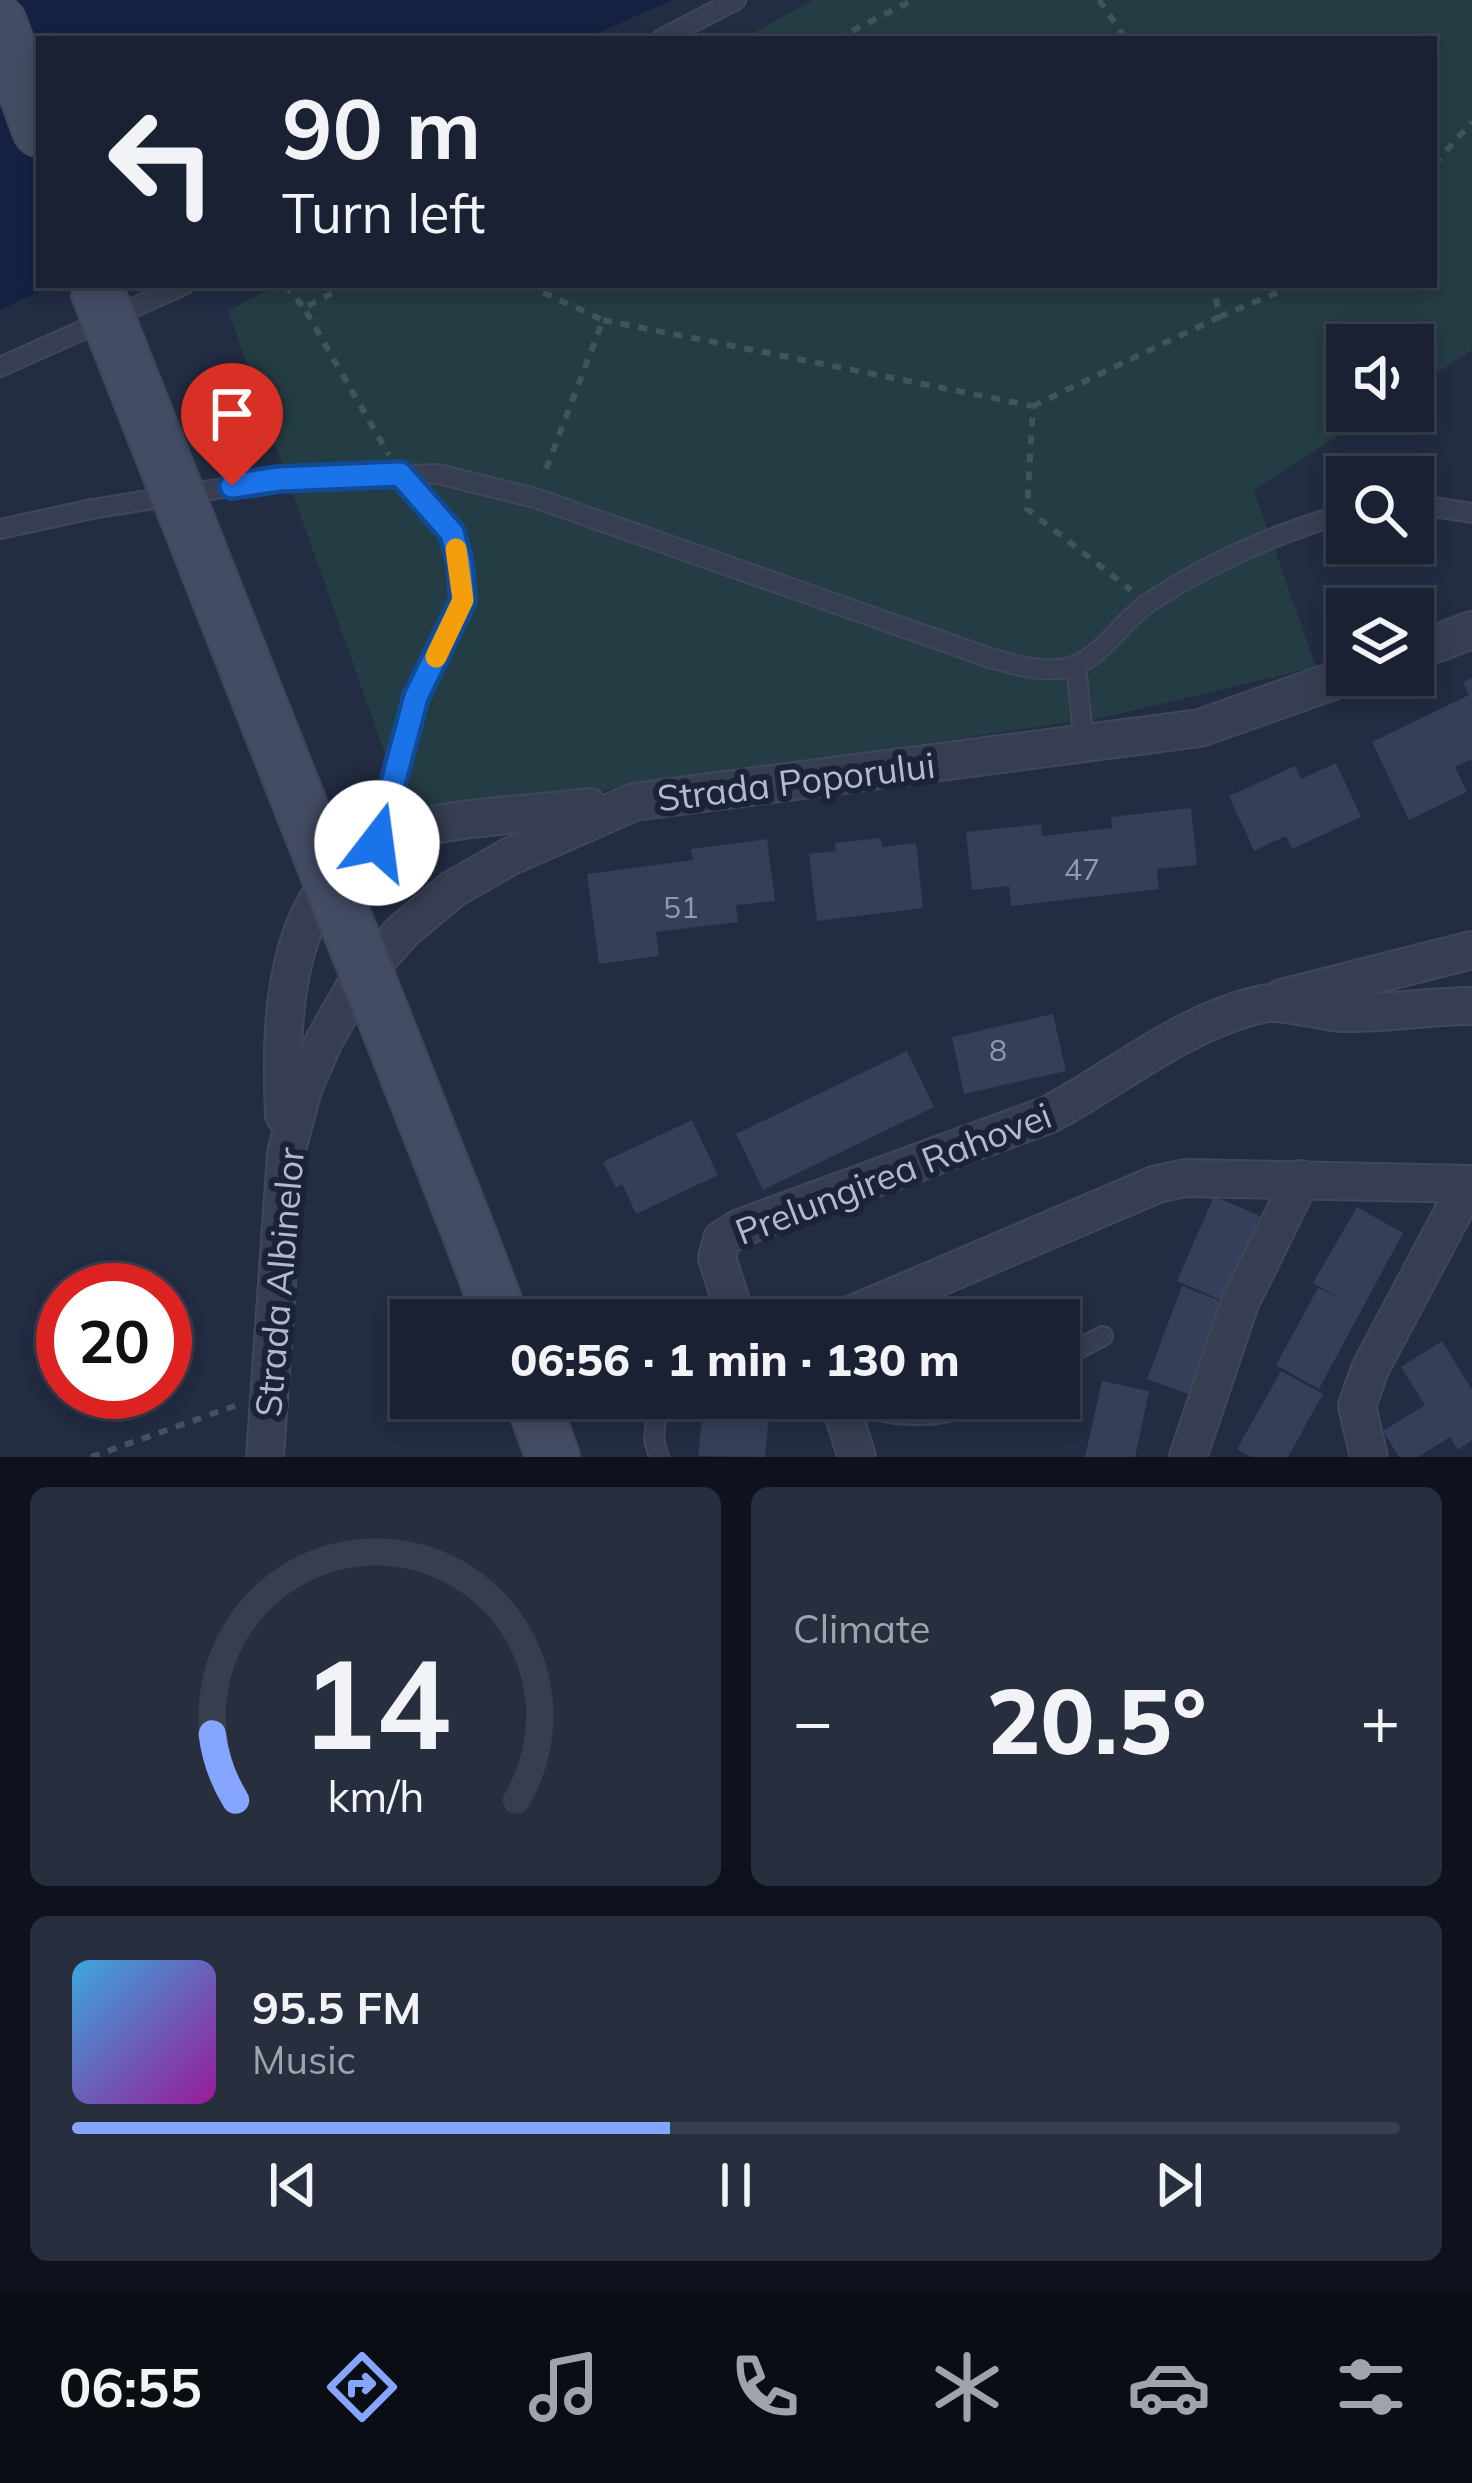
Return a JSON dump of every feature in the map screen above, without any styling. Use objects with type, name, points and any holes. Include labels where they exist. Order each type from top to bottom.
[{"type":"main road","points":[[0,23],[36,122]]},
{"type":"main road","points":[[96,288],[494,1299]]},
{"type":"main road","points":[[539,1419],[553,1457]]},
{"type":"street","points":[[1434,644],[1472,629]]},
{"type":"street","name":"Strada Poporului","points":[[323,1041],[358,981],[404,931],[453,889],[509,857],[634,802],[1200,728],[1326,683]]},
{"type":"street","points":[[286,1153],[283,1085],[289,989],[307,915],[328,882],[377,843],[440,826],[634,802]]},
{"type":"street","name":"Prelungirea Rahovei","points":[[730,1299],[717,1258],[722,1239],[740,1228],[1034,1121],[1094,1091],[1158,1046],[1267,1002],[1472,950]]},
{"type":"street","name":"Prelungirea Rahovei","points":[[1267,1002],[1346,1013],[1472,1006]]},
{"type":"street","name":"Strada Albinelor","points":[[265,1457],[286,1153],[303,1089],[323,1041]]},
{"type":"street","points":[[888,1299],[1157,1184],[1186,1178],[1470,1184],[1370,1369],[1358,1406],[1369,1457]]},
{"type":"street","points":[[1188,1457],[1240,1304],[1300,1179]]},
{"type":"street","points":[[845,1419],[857,1457]]},
{"type":"lane","points":[[667,36],[736,0]]},
{"type":"lane","points":[[0,368],[177,288]]},
{"type":"lane","points":[[377,843],[416,697],[463,600],[452,533],[400,474]]},
{"type":"lane","points":[[0,529],[279,479],[438,474],[535,498],[990,658],[1055,670],[1076,665],[1148,603],[1203,572],[1326,521]]},
{"type":"lane","points":[[1434,507],[1472,512]]},
{"type":"lane","points":[[1076,665],[1084,745]]},
{"type":"lane","points":[[1080,1348],[1103,1336]]},
{"type":"lane","points":[[656,1419],[654,1440],[659,1457]]},
{"type":"path","points":[[842,36],[913,0]]},
{"type":"path","points":[[1099,0],[1124,36]]},
{"type":"path","points":[[1437,161],[1472,122]]},
{"type":"path","points":[[287,288],[304,308],[400,474]]},
{"type":"path","points":[[304,308],[342,288]]},
{"type":"path","points":[[534,288],[603,320],[1033,406],[1288,288]]},
{"type":"path","points":[[1214,288],[1219,317]]},
{"type":"path","points":[[535,498],[603,320]]},
{"type":"path","points":[[1033,406],[1028,509],[1148,603]]},
{"type":"path","points":[[91,1457],[268,1394]]},
{"type":"shaded area","points":[[813,0],[1472,0],[1472,350],[1434,374],[1434,324],[1326,324],[1326,432],[1344,432],[1254,490],[1316,667],[1106,717],[408,819],[228,311],[271,288],[1437,288],[1437,36],[747,36]]},
{"type":"water","points":[[0,0],[672,0],[592,36],[36,36],[36,288],[46,288],[0,310]]},
{"type":"building","points":[[1472,678],[1472,759],[1455,767],[1467,792],[1409,820],[1372,742],[1469,695],[1463,682]]},
{"type":"building","points":[[1336,763],[1361,817],[1292,849],[1286,836],[1254,851],[1229,796],[1295,766],[1301,779]]},
{"type":"building","points":[[1191,808],[1197,865],[1157,869],[1159,889],[1011,906],[1009,886],[972,890],[966,832],[1041,824],[1042,836],[1112,828],[1111,817]]},
{"type":"building","points":[[881,838],[882,847],[916,843],[923,908],[817,921],[809,854],[836,851],[835,843]]},
{"type":"building","points":[[767,839],[775,901],[736,905],[738,922],[656,932],[659,956],[599,964],[587,874],[693,860],[691,849]]},
{"type":"building","points":[[1053,1014],[1066,1071],[964,1094],[952,1037]]},
{"type":"building","points":[[907,1051],[934,1107],[763,1190],[736,1134]]},
{"type":"building","points":[[692,1120],[718,1175],[636,1214],[622,1184],[616,1188],[603,1162]]},
{"type":"building","points":[[1214,1196],[1260,1216],[1223,1301],[1177,1281]]},
{"type":"building","points":[[1357,1207],[1403,1233],[1319,1389],[1276,1365],[1318,1288],[1337,1297],[1313,1283]]},
{"type":"building","points":[[1182,1286],[1228,1304],[1193,1396],[1147,1379]]},
{"type":"building","points":[[1442,1341],[1472,1390],[1472,1440],[1458,1450],[1450,1437],[1418,1457],[1399,1457],[1383,1431],[1425,1405],[1401,1367]]},
{"type":"building","points":[[1281,1371],[1323,1394],[1288,1457],[1251,1457],[1237,1449]]},
{"type":"building","points":[[1102,1381],[1149,1391],[1135,1457],[1085,1457]]},
{"type":"building","points":[[702,1419],[769,1419],[765,1457],[698,1456]]},
{"type":"slow traffic","points":[[436,657],[463,600],[456,549]]},
{"type":"route","points":[[232,486],[279,479],[400,474],[452,533],[463,600],[416,697],[377,843]]}]
